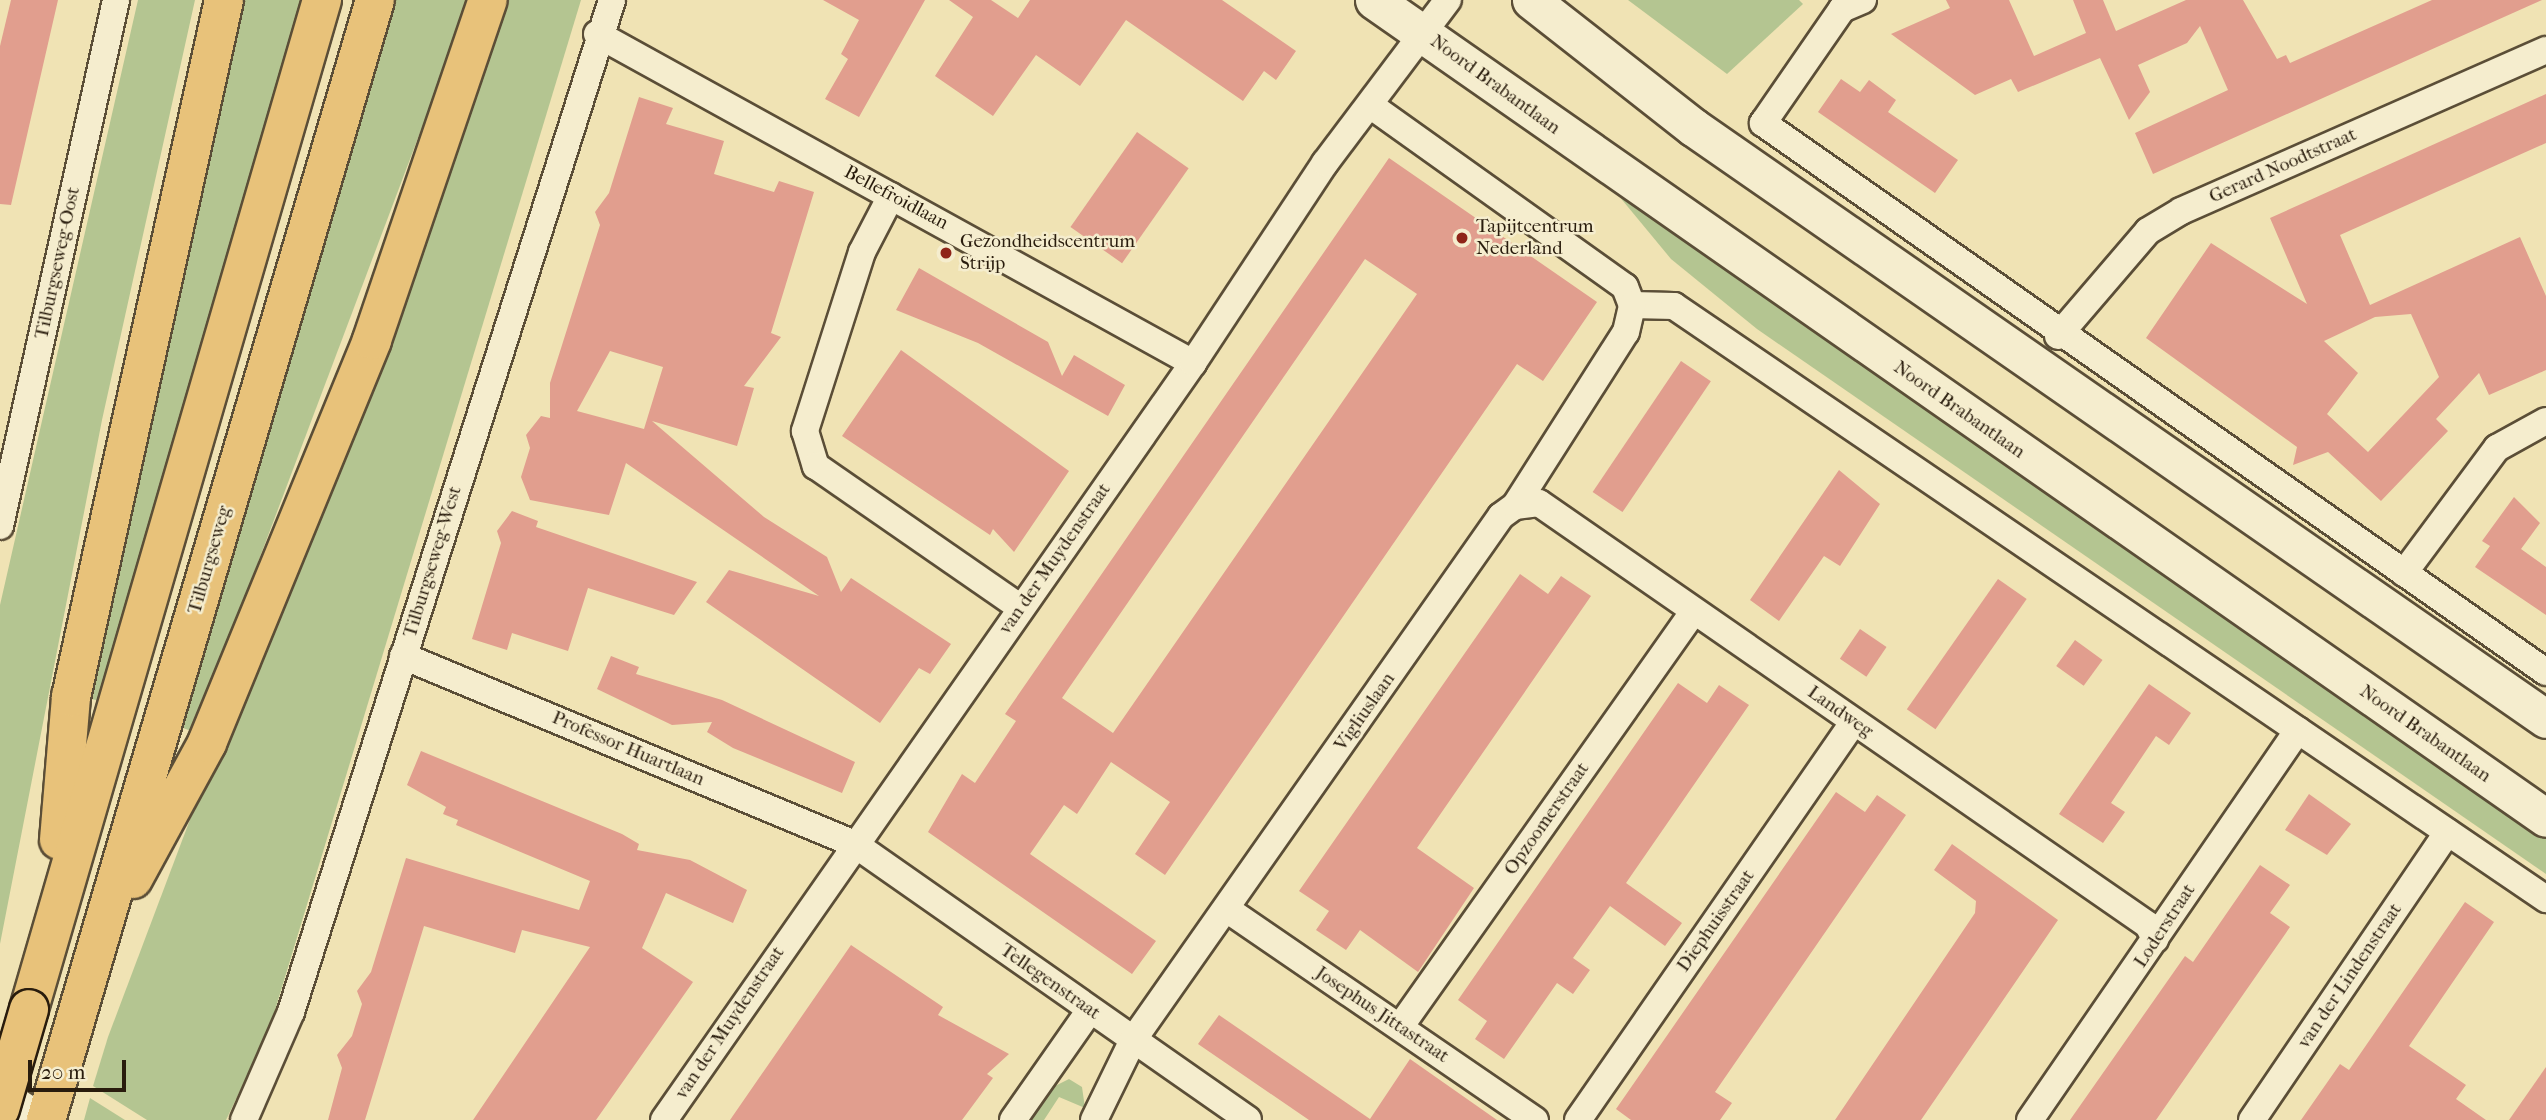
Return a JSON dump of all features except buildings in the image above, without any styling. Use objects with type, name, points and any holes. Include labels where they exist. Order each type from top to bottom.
[{"type":"highway","points":[[52,926],[71,697],[224,0]]},
{"type":"highway","points":[[0,1109],[322,0]]},
{"type":"highway","name":"Tilburgseweg","points":[[46,1120],[375,0]]},
{"type":"highway","points":[[97,946],[228,692],[372,341],[488,0]]},
{"type":"main road","name":"Noord Brabantlaan","points":[[1374,0],[2546,818]]},
{"type":"main road","points":[[1531,0],[1693,127],[2546,719]]},
{"type":"street","name":"Tilburgseweg-Oost","points":[[0,526],[116,0]]},
{"type":"street","name":"Tilburgseweg-West","points":[[244,1120],[291,1012],[597,34],[612,0]]},
{"type":"street","name":"van der Muydenstraat","points":[[664,1120],[853,843],[1193,363],[1370,104],[1425,35],[1448,0]]},
{"type":"street","points":[[1863,0],[1842,9],[1763,123],[2058,335],[2546,672]]},
{"type":"street","name":"Bellefroidlaan","points":[[597,34],[1193,363]]},
{"type":"street","name":"Gerard Noodtstraat","points":[[2058,335],[2148,231],[2181,211],[2546,50]]},
{"type":"street","points":[[1370,104],[1625,287],[1632,305],[1674,306],[2546,899]]},
{"type":"street","points":[[891,196],[862,252],[805,431],[816,466],[1020,607]]},
{"type":"street","name":"Vigliuslaan","points":[[1094,1120],[1133,1040],[1228,910],[1501,516],[1515,506],[1626,332],[1632,305]]},
{"type":"street","points":[[2404,573],[2497,448],[2546,421]]},
{"type":"street","name":"Landweg","points":[[1515,506],[1539,503],[2148,925],[2155,939]]},
{"type":"street","name":"Opzoomerstraat","points":[[1400,1027],[1694,611]]},
{"type":"street","name":"Professor Huartlaan","points":[[404,656],[853,843]]},
{"type":"street","name":"Diephuisstraat","points":[[1578,1120],[1854,722]]},
{"type":"street","name":"Loderstraat","points":[[2030,1120],[2298,730]]},
{"type":"street","name":"van der Lindenstraat","points":[[2252,1120],[2448,832]]},
{"type":"street","name":"Tellegenstraat","points":[[853,843],[1248,1120]]},
{"type":"street","name":"Josephus Jittastraat","points":[[1228,910],[1535,1120]]},
{"type":"street","points":[[1013,1120],[1090,1010]]},
{"type":"street","points":[[0,1094],[40,1120]]},
{"type":"green space","points":[[138,0],[195,0],[102,420],[0,944],[0,605]]},
{"type":"green space","points":[[235,0],[307,0],[102,701],[85,698]]},
{"type":"green space","points":[[396,0],[470,0],[194,732],[183,728]]},
{"type":"green space","points":[[499,0],[581,0],[269,1030],[226,1120],[147,1120],[93,1086],[108,1037]]},
{"type":"green space","points":[[1628,0],[1799,0],[1803,4],[1727,74]]},
{"type":"green space","points":[[1604,178],[2546,829],[2546,874],[1757,329],[1671,259]]},
{"type":"green space","points":[[1069,1079],[1082,1087],[1085,1108],[1059,1097],[1044,1120],[1029,1120],[1051,1088]]},
{"type":"green space","points":[[90,1098],[125,1120],[84,1120]]},
{"type":"place","name":"Tapijtcentrum Nederland","points":[[1462,238]]},
{"type":"place","name":"Gezondheidscentrum Strijp","points":[[946,253]]}]
